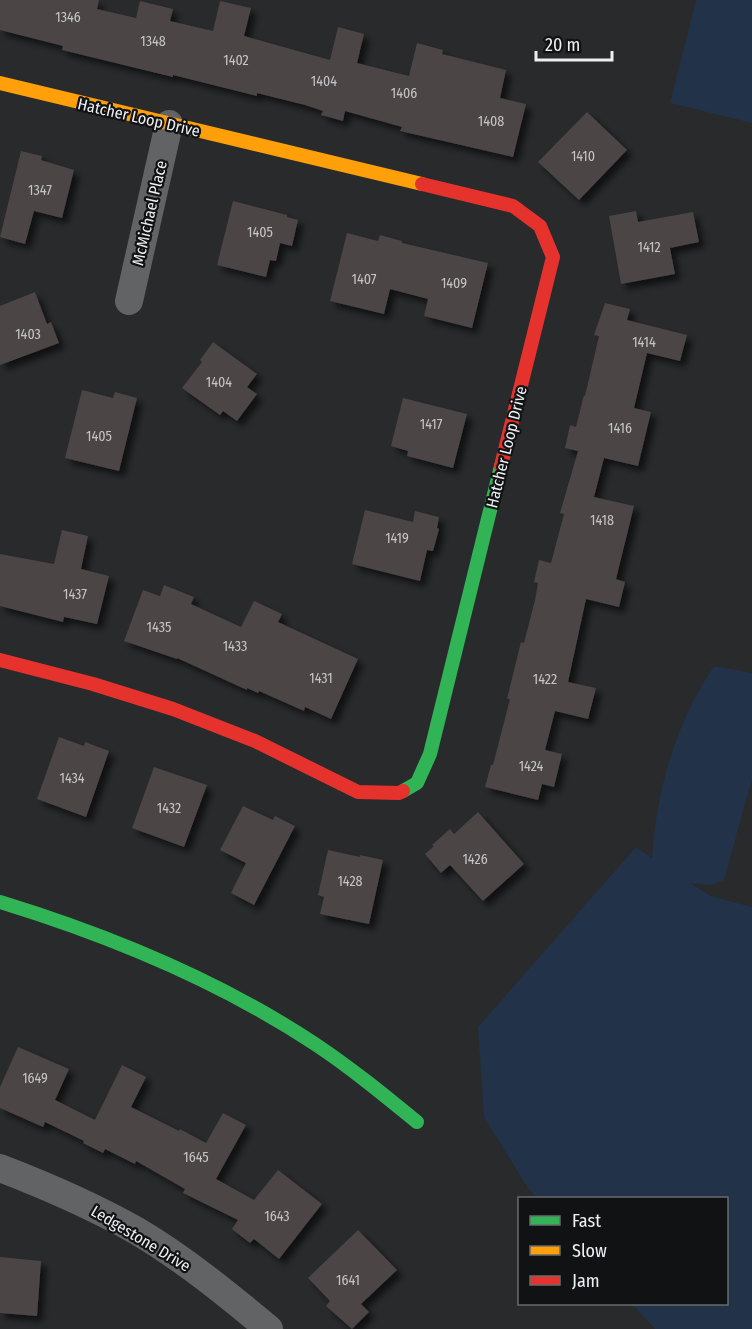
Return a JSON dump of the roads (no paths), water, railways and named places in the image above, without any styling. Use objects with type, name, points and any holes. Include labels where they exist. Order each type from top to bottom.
[{"type":"street","name":"Hatcher Loop Drive","points":[[0,83],[513,206],[540,226],[553,257],[430,754],[417,783],[399,793],[358,792],[255,741],[173,709],[93,684],[1,664]]},
{"type":"street","name":"McMichael Place","points":[[129,301],[169,124]]},
{"type":"street","points":[[0,902],[105,936],[200,977],[316,1044],[417,1122]]},
{"type":"street","name":"Ledgestone Drive","points":[[0,1168],[87,1205],[138,1232],[188,1265],[269,1329]]}]
